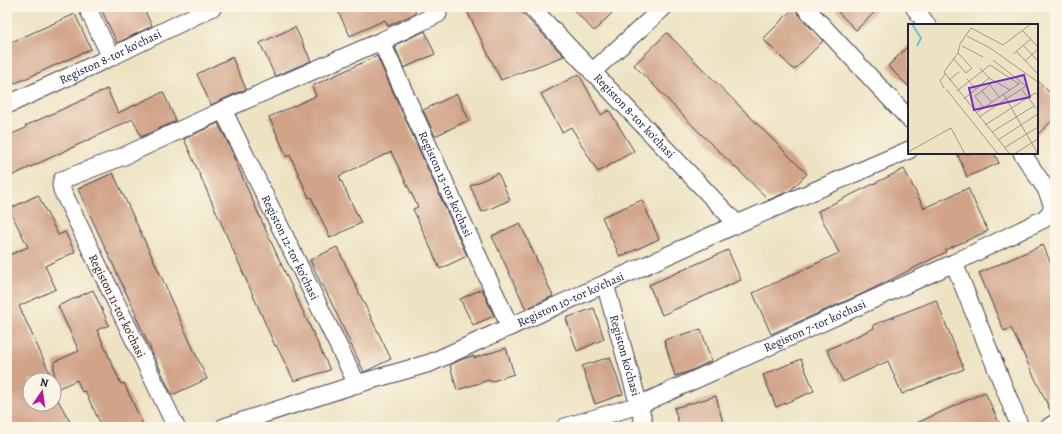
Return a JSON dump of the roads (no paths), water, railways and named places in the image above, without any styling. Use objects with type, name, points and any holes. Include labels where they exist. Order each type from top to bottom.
[{"type":"street","points":[[87,7],[111,57]]},
{"type":"street","name":"Registon 8-tor ko'chasi","points":[[7,105],[111,57],[213,7]]},
{"type":"street","name":"Registon 8-tor ko'chasi","points":[[531,7],[737,224]]},
{"type":"street","points":[[592,72],[664,7]]},
{"type":"street","points":[[805,7],[908,118]]},
{"type":"street","points":[[914,7],[926,24]]},
{"type":"street","points":[[223,110],[381,41],[438,14]]},
{"type":"street","name":"Registon 13-tor ko'chasi","points":[[381,41],[510,327]]},
{"type":"street","name":"Registon 11-tor ko'chasi","points":[[176,427],[62,190],[61,184],[62,180],[124,156],[223,110]]},
{"type":"street","name":"Registon 12-tor ko'chasi","points":[[223,110],[357,384]]},
{"type":"street","name":"Registon 10-tor ko'chasi","points":[[224,427],[430,362],[737,224],[908,150]]},
{"type":"street","name":"Registon 7-tor ko'chasi","points":[[565,427],[639,405],[954,263],[1044,219],[1050,213],[1053,206],[1046,189],[1023,154]]},
{"type":"street","points":[[954,263],[1020,427]]},
{"type":"street","name":"Registon ko'chasi","points":[[605,284],[645,427]]},
{"type":"street","points":[[1049,427],[1055,423]]}]
